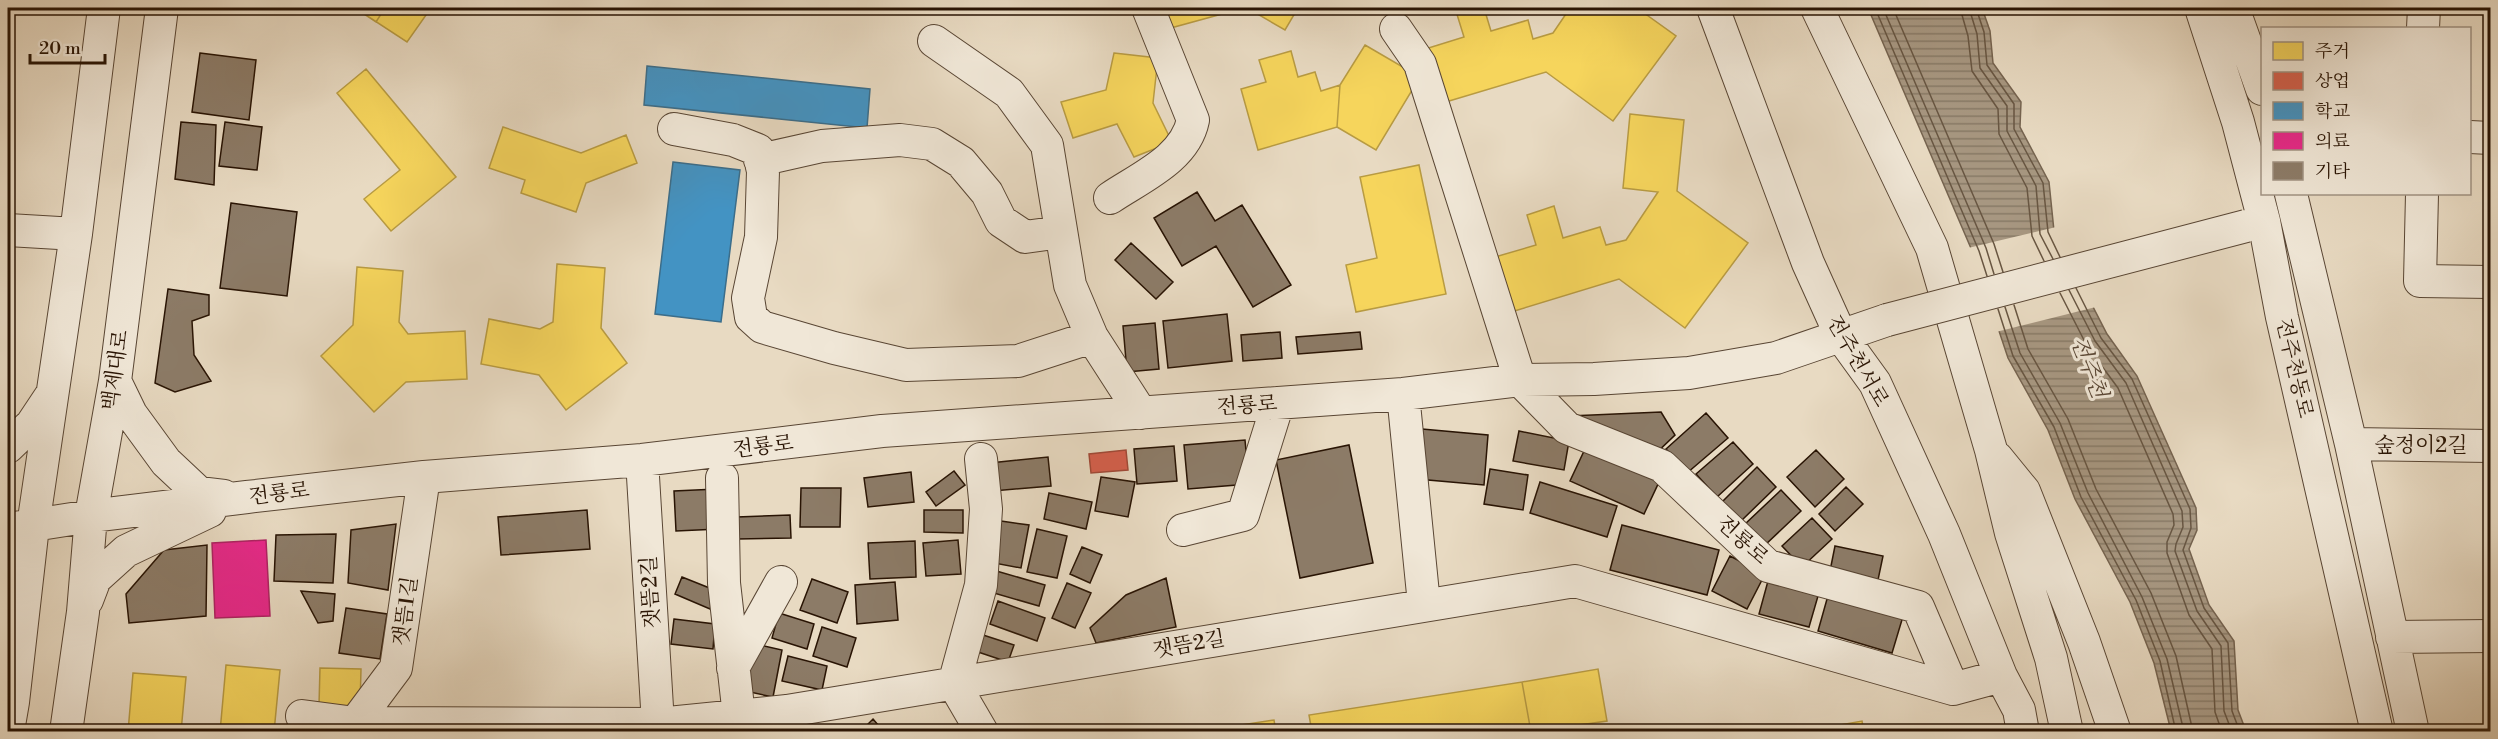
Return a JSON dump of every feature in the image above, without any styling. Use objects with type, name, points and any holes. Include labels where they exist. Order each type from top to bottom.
[{"type":"street","points":[[9,703],[20,527],[54,392],[104,8]]},
{"type":"street","name":"백제대로","points":[[66,732],[83,612],[91,516],[116,381],[162,8]]},
{"type":"street","points":[[1110,198],[1172,158],[1190,133],[1193,120],[1148,8]]},
{"type":"street","name":"전주천서로","points":[[1713,8],[1808,263],[1841,336],[1875,382],[1944,534],[2001,676],[2019,710],[2023,732]]},
{"type":"street","points":[[1817,8],[1932,248],[1991,450],[2011,532],[2051,658],[2067,732]]},
{"type":"street","name":"전주천동로","points":[[2201,8],[2238,122],[2255,224],[2282,317],[2377,732]]},
{"type":"street","points":[[2233,8],[2261,86]]},
{"type":"street","points":[[2424,8],[2424,27]]},
{"type":"street","points":[[1396,29],[1420,64],[1520,380]]},
{"type":"street","points":[[934,41],[1009,93],[1047,145],[1070,285],[1092,337],[1140,413]]},
{"type":"street","points":[[674,129],[733,140],[758,150],[763,171],[761,237],[748,298],[751,317],[762,327],[834,348],[906,365],[1018,362],[1092,337]]},
{"type":"street","points":[[2471,137],[2490,138]]},
{"type":"street","points":[[760,160],[822,146],[900,140],[932,144],[961,162],[987,193],[1001,221],[1025,237],[1061,232]]},
{"type":"street","points":[[2422,195],[2420,281],[2490,282]]},
{"type":"street","name":"전룡로","points":[[20,527],[242,497],[424,477],[642,460],[882,431],[1403,394],[1520,380],[1594,379],[1689,373],[1776,358],[1887,320],[2255,224],[2294,203]]},
{"type":"street","name":"전주천동로","points":[[2294,203],[2351,444],[2413,732]]},
{"type":"street","points":[[8,230],[76,234]]},
{"type":"street","name":"전룡로","points":[[1520,380],[1567,429],[1662,466],[1768,566],[1918,607],[1953,689]]},
{"type":"street","points":[[116,381],[140,428],[183,479],[199,493],[242,497]]},
{"type":"street","points":[[8,447],[32,424],[54,392]]},
{"type":"street","points":[[1403,394],[1424,604],[1575,580],[1953,689],[2001,676]]},
{"type":"street","points":[[1183,530],[1243,515],[1278,403]]},
{"type":"street","name":"숲정이2길","points":[[2351,444],[2490,446]]},
{"type":"street","points":[[1991,450],[2024,491],[2084,642],[2115,732]]},
{"type":"street","points":[[981,459],[986,509],[981,585],[954,684],[982,732]]},
{"type":"street","name":"잿뜸2길","points":[[642,460],[659,728]]},
{"type":"street","name":"잿뜸1길","points":[[354,728],[396,668],[424,477]]},
{"type":"street","name":"전룡로","points":[[722,478],[724,583],[738,724]]},
{"type":"street","points":[[83,612],[95,579],[126,551],[242,497]]},
{"type":"street","points":[[733,668],[781,582]]},
{"type":"street","name":"잿뜸2길","points":[[302,717],[354,728],[659,728],[738,724],[787,711],[1424,604]]},
{"type":"street","points":[[2392,637],[2490,636]]},
{"type":"water","name":"전주천","points":[[1868,8],[1982,8],[1990,31],[1993,63],[2021,102],[2020,127],[2049,182],[2054,231],[2107,334],[2137,376],[2196,508],[2197,530],[2189,549],[2209,605],[2234,641],[2238,710],[2246,731],[2171,731],[2154,663],[2130,602],[2075,499],[2048,430],[2008,358],[1973,253]]},
{"type":"pier","points":[[2056,227],[2096,307],[1996,332],[1968,248]]},
{"type":"building: 주거","points":[[355,8],[431,8],[407,42]]},
{"type":"building: 주거","points":[[355,8],[385,8],[376,22]]},
{"type":"building: 주거","points":[[1161,8],[1244,8],[1167,29]]},
{"type":"building: 주거","points":[[1247,8],[1298,8],[1285,30]]},
{"type":"building: 주거","points":[[1247,8],[1298,8],[1285,30]]},
{"type":"building: 주거","points":[[1455,8],[1484,8],[1491,31],[1528,20],[1533,39],[1553,33],[1570,8],[1637,8],[1676,36],[1613,121],[1546,72],[1439,104],[1422,50],[1464,37]]},
{"type":"building: 주거","points":[[1365,45],[1420,77],[1376,150],[1337,127],[1258,150],[1241,89],[1266,82],[1259,60],[1291,51],[1298,77],[1315,72],[1321,91],[1340,85]]},
{"type":"building: 주거","points":[[1365,45],[1420,77],[1376,150],[1337,127],[1340,85]]},
{"type":"building: 주거","points":[[1114,53],[1158,58],[1153,103],[1172,142],[1134,157],[1117,124],[1073,138],[1061,102],[1106,90]]},
{"type":"building: 주거","points":[[366,69],[456,177],[391,231],[364,199],[400,170],[337,93]]},
{"type":"building: 주거","points":[[1630,114],[1684,120],[1677,191],[1748,243],[1685,328],[1619,279],[1511,312],[1495,257],[1536,245],[1527,215],[1554,206],[1563,238],[1600,227],[1606,245],[1626,240],[1658,192],[1623,188]]},
{"type":"building: 주거","points":[[503,127],[581,153],[626,135],[637,163],[586,183],[576,212],[521,193],[525,180],[489,168]]},
{"type":"building: 주거","points":[[1419,165],[1446,294],[1356,312],[1346,265],[1377,258],[1360,177]]},
{"type":"building: 주거","points":[[557,264],[605,268],[601,328],[627,363],[566,410],[539,375],[481,364],[489,319],[540,329],[553,322]]},
{"type":"building: 주거","points":[[357,267],[403,271],[399,322],[408,334],[465,331],[467,379],[406,382],[374,412],[321,356],[353,325]]},
{"type":"building: 주거","points":[[226,665],[280,670],[274,732],[220,732]]},
{"type":"building: 주거","points":[[320,668],[361,669],[360,706],[319,705]]},
{"type":"building: 주거","points":[[1598,669],[1607,721],[1531,732],[1522,682]]},
{"type":"building: 주거","points":[[133,673],[186,677],[181,732],[128,732]]},
{"type":"building: 주거","points":[[1522,682],[1531,732],[1312,732],[1309,715]]},
{"type":"building: 주거","points":[[1274,720],[1276,732],[1196,732]]},
{"type":"building: 주거","points":[[1862,721],[1864,732],[1801,732]]},
{"type":"building: 상업","points":[[1126,450],[1128,470],[1091,473],[1089,454]]},
{"type":"building: 학교","points":[[647,66],[870,89],[867,128],[644,105]]},
{"type":"building: 학교","points":[[673,162],[740,170],[721,322],[655,314]]},
{"type":"building: 의료","points":[[266,540],[270,616],[215,618],[212,543]]},
{"type":"building: 기타","points":[[200,53],[256,60],[249,120],[192,112]]},
{"type":"building: 기타","points":[[181,122],[216,125],[214,185],[175,179]]},
{"type":"building: 기타","points":[[225,122],[262,127],[257,170],[219,166]]},
{"type":"building: 기타","points":[[1197,192],[1215,221],[1242,205],[1291,285],[1253,307],[1216,246],[1182,266],[1154,218]]},
{"type":"building: 기타","points":[[231,203],[297,212],[287,296],[220,288]]},
{"type":"building: 기타","points":[[1131,243],[1173,282],[1156,299],[1115,260]]},
{"type":"building: 기타","points":[[168,289],[209,295],[209,315],[192,321],[194,355],[211,381],[175,392],[155,383]]},
{"type":"building: 기타","points":[[1227,314],[1232,361],[1168,368],[1163,321]]},
{"type":"building: 기타","points":[[1155,323],[1159,369],[1127,372],[1123,326]]},
{"type":"building: 기타","points":[[1280,332],[1282,358],[1243,361],[1241,335]]},
{"type":"building: 기타","points":[[1360,332],[1362,349],[1298,354],[1296,337]]},
{"type":"building: 기타","points":[[1661,412],[1675,435],[1653,456],[1569,416]]},
{"type":"building: 기타","points":[[1706,413],[1728,438],[1687,473],[1666,449]]},
{"type":"building: 기타","points":[[1422,429],[1488,435],[1484,485],[1417,479]]},
{"type":"building: 기타","points":[[1519,431],[1569,441],[1564,470],[1513,461]]},
{"type":"building: 기타","points":[[1245,440],[1249,484],[1188,489],[1184,445]]},
{"type":"building: 기타","points":[[1733,442],[1753,464],[1717,497],[1696,474]]},
{"type":"building: 기타","points":[[1349,445],[1373,563],[1300,578],[1276,460]]},
{"type":"building: 기타","points":[[1174,446],[1177,481],[1137,484],[1134,449]]},
{"type":"building: 기타","points":[[1585,449],[1659,482],[1644,514],[1570,481]]},
{"type":"building: 기타","points":[[1816,450],[1844,479],[1815,507],[1787,477]]},
{"type":"building: 기타","points":[[1048,457],[1051,486],[993,491],[990,463]]},
{"type":"building: 기타","points":[[1757,467],[1776,487],[1741,521],[1722,502]]},
{"type":"building: 기타","points":[[1490,469],[1528,475],[1523,510],[1484,504]]},
{"type":"building: 기타","points":[[954,471],[965,485],[936,506],[926,492]]},
{"type":"building: 기타","points":[[911,472],[914,502],[868,507],[864,478]]},
{"type":"building: 기타","points":[[1101,477],[1135,482],[1128,517],[1095,511]]},
{"type":"building: 기타","points":[[1540,482],[1617,506],[1607,537],[1530,513]]},
{"type":"building: 기타","points":[[1846,487],[1863,504],[1835,531],[1819,514]]},
{"type":"building: 기타","points":[[801,488],[841,488],[840,527],[800,527]]},
{"type":"building: 기타","points":[[717,489],[719,529],[676,531],[674,491]]},
{"type":"building: 기타","points":[[1781,490],[1801,511],[1764,546],[1744,525]]},
{"type":"building: 기타","points":[[1049,493],[1092,502],[1086,529],[1044,519]]},
{"type":"building: 기타","points":[[587,510],[590,549],[501,555],[498,517]]},
{"type":"building: 기타","points":[[924,510],[963,510],[963,533],[924,532]]},
{"type":"building: 기타","points":[[790,515],[791,538],[738,539],[737,517]]},
{"type":"building: 기타","points":[[1812,518],[1832,539],[1802,567],[1782,546]]},
{"type":"building: 기타","points":[[1001,521],[1029,525],[1021,568],[994,563]]},
{"type":"building: 기타","points":[[396,524],[388,590],[348,583],[351,530]]},
{"type":"building: 기타","points":[[1622,525],[1719,550],[1707,595],[1610,570]]},
{"type":"building: 기타","points":[[1037,529],[1067,536],[1057,578],[1027,572]]},
{"type":"building: 기타","points":[[336,534],[333,583],[274,581],[276,535]]},
{"type":"building: 기타","points":[[958,540],[961,574],[926,576],[923,543]]},
{"type":"building: 기타","points":[[915,541],[916,577],[870,579],[868,543]]},
{"type":"building: 기타","points":[[207,545],[206,616],[129,623],[126,594],[164,550]]},
{"type":"building: 기타","points":[[1835,546],[1883,556],[1878,580],[1830,571]]},
{"type":"building: 기타","points":[[1082,547],[1102,555],[1090,583],[1070,574]]},
{"type":"building: 기타","points":[[1730,556],[1765,574],[1747,609],[1712,591]]},
{"type":"building: 기타","points":[[993,570],[1045,585],[1039,606],[987,591]]},
{"type":"building: 기타","points":[[682,577],[717,591],[710,609],[675,594]]},
{"type":"building: 기타","points":[[1166,578],[1176,627],[1096,643],[1090,628],[1126,595]]},
{"type":"building: 기타","points":[[812,579],[848,592],[837,623],[800,610]]},
{"type":"building: 기타","points":[[1768,581],[1818,596],[1809,627],[1759,614]]},
{"type":"building: 기타","points":[[895,582],[898,620],[857,624],[855,585]]},
{"type":"building: 기타","points":[[1067,583],[1091,593],[1075,628],[1052,618]]},
{"type":"building: 기타","points":[[301,591],[335,594],[333,621],[318,623]]},
{"type":"building: 기타","points":[[1829,592],[1904,613],[1892,653],[1818,631]]},
{"type":"building: 기타","points":[[998,601],[1045,618],[1037,641],[990,624]]},
{"type":"building: 기타","points":[[346,608],[387,614],[380,659],[339,653]]},
{"type":"building: 기타","points":[[779,613],[814,624],[807,649],[772,638]]},
{"type":"building: 기타","points":[[674,619],[715,624],[713,649],[671,644]]},
{"type":"building: 기타","points":[[822,627],[856,638],[847,667],[813,656]]},
{"type":"building: 기타","points":[[980,634],[1014,645],[1008,662],[975,651]]},
{"type":"building: 기타","points":[[755,644],[782,650],[773,697],[745,691]]},
{"type":"building: 기타","points":[[788,656],[827,666],[822,690],[782,681]]},
{"type":"building: 기타","points":[[873,719],[884,732],[860,732]]}]
